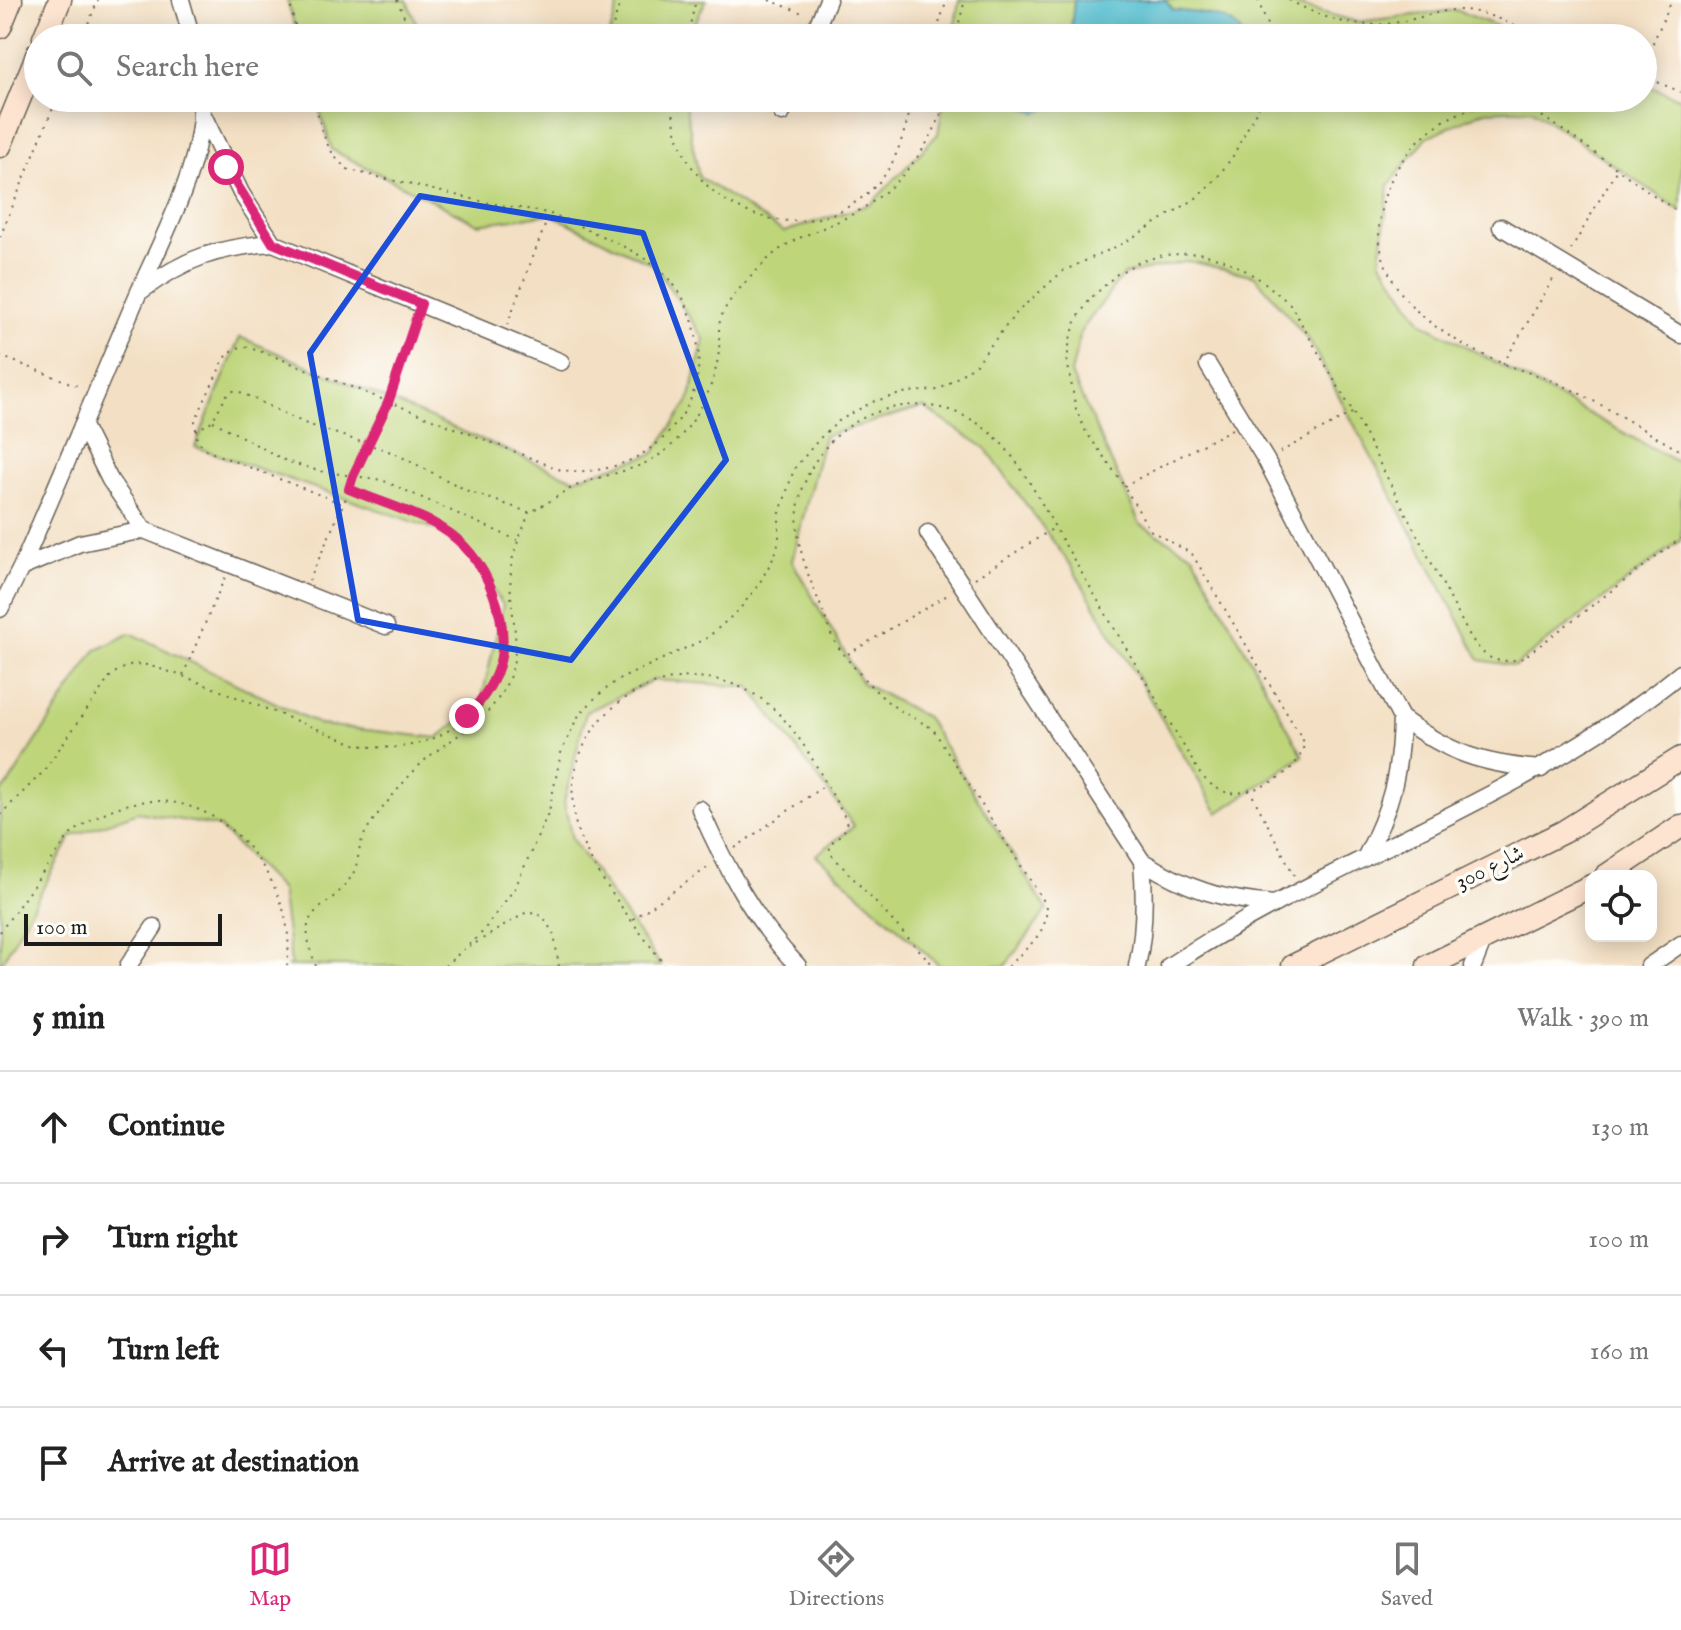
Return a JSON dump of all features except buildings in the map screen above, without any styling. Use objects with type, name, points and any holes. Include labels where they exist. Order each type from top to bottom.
[{"type":"street","points":[[0,27],[11,0]]},
{"type":"street","points":[[50,24],[60,0]]},
{"type":"street","points":[[181,0],[188,24]]},
{"type":"street","points":[[818,24],[828,0]]},
{"type":"street","points":[[0,146],[24,87]]},
{"type":"street","points":[[0,609],[83,426],[183,187],[199,112]]},
{"type":"street","points":[[204,112],[241,193],[273,243]]},
{"type":"street","points":[[1501,227],[1681,335]]},
{"type":"street","points":[[138,292],[168,271],[201,255],[236,246],[273,243],[561,362]]},
{"type":"street","points":[[1208,365],[1266,460],[1401,718],[1432,740],[1466,756],[1503,766],[1541,769]]},
{"type":"street","points":[[83,426],[110,480],[144,530]]},
{"type":"street","points":[[21,568],[80,543],[144,530],[386,626]]},
{"type":"street","points":[[928,533],[1142,861],[1172,880],[1205,893],[1240,901],[1275,904]]},
{"type":"street","points":[[1169,966],[1275,904],[1541,769],[1601,731],[1681,673]]},
{"type":"street","points":[[1365,858],[1382,826],[1394,791],[1400,755],[1401,718]]},
{"type":"street","name":"شارع 300","points":[[1293,966],[1563,832],[1681,758]]},
{"type":"street","points":[[700,809],[722,858],[755,913],[798,966]]},
{"type":"street","points":[[1615,870],[1681,826]]},
{"type":"street","points":[[1137,966],[1144,930],[1142,861]]},
{"type":"street","points":[[1428,966],[1585,889]]},
{"type":"street","points":[[128,966],[154,927]]},
{"type":"street","points":[[1473,966],[1483,941]]},
{"type":"street","points":[[1649,966],[1681,944]]},
{"type":"path","points":[[88,24],[98,0]]},
{"type":"path","points":[[289,0],[295,24]]},
{"type":"path","points":[[397,0],[408,24]]},
{"type":"path","points":[[614,24],[621,0]]},
{"type":"path","points":[[690,24],[696,0]]},
{"type":"path","points":[[769,0],[809,24]]},
{"type":"path","points":[[939,24],[947,0]]},
{"type":"path","points":[[959,24],[965,0]]},
{"type":"path","points":[[1258,0],[1267,24]]},
{"type":"path","points":[[1289,0],[1335,22],[1350,24],[1381,24],[1449,10],[1468,10],[1506,24]]},
{"type":"path","points":[[1657,34],[1672,0]]},
{"type":"path","points":[[1657,82],[1681,92]]},
{"type":"path","points":[[0,237],[51,112]]},
{"type":"path","points":[[318,112],[326,143],[335,158],[349,170],[518,210],[550,214],[632,250],[659,268],[681,295],[694,327],[699,368],[691,398],[672,429],[653,447],[631,460],[596,471],[572,472],[244,346],[234,349],[224,359],[195,421],[197,440],[208,451],[343,504]]},
{"type":"path","points":[[674,112],[679,142],[689,164],[703,183],[744,210],[770,219],[793,222],[817,219],[840,211],[878,183],[892,163],[909,112]]},
{"type":"path","points":[[194,432],[212,421],[228,393],[236,390],[304,423],[368,443],[468,491],[529,512],[574,487],[652,461],[675,442],[702,407],[712,381],[718,354],[719,323],[724,310],[765,262],[783,247],[803,235],[855,214],[891,188],[926,144],[942,112]]},
{"type":"path","points":[[445,966],[494,919],[515,888],[549,811],[561,753],[577,718],[616,681],[707,638],[739,610],[759,584],[775,555],[779,540],[779,516],[794,469],[820,438],[850,413],[872,402],[907,392],[939,390],[975,365],[1018,311],[1063,271],[1122,244],[1195,199],[1216,179],[1233,156],[1256,112]]},
{"type":"path","points":[[1466,112],[1435,126],[1418,141],[1390,183],[1382,208],[1379,233],[1383,258],[1403,297],[1426,319],[1480,352],[1503,364],[1554,382],[1681,451]]},
{"type":"path","points":[[1532,112],[1681,214]]},
{"type":"path","points":[[502,338],[550,214]]},
{"type":"path","points":[[1008,966],[1041,932],[1047,916],[1045,903],[933,729],[907,717],[884,699],[835,642],[800,549],[798,512],[808,474],[823,451],[849,427],[880,411],[914,403],[964,416],[995,437],[1008,450],[1040,502],[1199,772],[1219,789],[1237,793],[1281,775],[1298,763],[1304,751],[1302,735],[1192,554],[1150,530],[1086,432],[1076,409],[1068,373],[1068,349],[1077,319],[1098,290],[1127,268],[1151,258],[1176,253],[1210,255],[1233,263],[1264,282],[1290,304],[1353,412],[1467,631],[1476,647],[1489,658],[1502,661],[1523,658],[1681,538]]},
{"type":"path","points":[[303,594],[388,403],[421,304]]},
{"type":"path","points":[[0,356],[97,393]]},
{"type":"path","points":[[1266,460],[1353,412]]},
{"type":"path","points":[[212,421],[286,461],[319,471],[382,480],[519,541]]},
{"type":"path","points":[[1124,486],[1243,423]]},
{"type":"path","points":[[0,815],[43,772],[107,679],[118,669],[139,663],[183,676],[355,744],[371,747],[393,748],[427,741],[448,730],[475,708],[494,679],[504,644],[500,610],[483,571],[467,549],[440,527],[349,489]]},
{"type":"path","points":[[316,966],[308,936],[311,919],[317,908],[342,889],[352,876],[359,860],[360,845],[369,828],[419,765],[473,726],[491,708],[505,687],[516,652],[510,581],[512,557],[529,512]]},
{"type":"path","points":[[183,676],[230,565]]},
{"type":"path","points":[[665,966],[586,850],[575,820],[574,782],[582,748],[611,709],[648,686],[672,678],[697,676],[736,684],[768,704],[787,723],[846,819],[844,832],[832,841],[830,853],[934,966]]},
{"type":"path","points":[[1249,789],[1302,891]]},
{"type":"path","points":[[0,932],[69,836],[81,825],[116,807],[141,801],[165,800],[187,804],[207,813],[237,834],[255,852],[284,908],[288,933],[287,966]]},
{"type":"path","points":[[465,949],[527,912],[543,916],[554,935],[559,966]]},
{"type":"highlighted area","points":[[420,196],[643,233],[726,460],[571,660],[358,620],[310,353]]},
{"type":"green space","points":[[287,0],[407,0],[418,24],[294,24]]},
{"type":"green space","points":[[620,0],[706,0],[695,24],[613,24]]},
{"type":"green space","points":[[959,0],[1289,0],[1293,4],[1357,22],[1456,10],[1492,24],[955,24]]},
{"type":"green space","points":[[1657,90],[1681,99],[1681,211],[1535,112],[1657,112]]},
{"type":"green space","points":[[320,112],[687,112],[699,177],[784,232],[871,204],[938,134],[942,112],[1483,112],[1427,137],[1389,185],[1380,260],[1423,323],[1681,464],[1681,540],[1515,666],[1480,660],[1310,342],[1255,276],[1189,261],[1123,275],[1081,331],[1071,374],[1140,524],[1193,555],[1303,756],[1218,813],[1071,566],[985,448],[923,407],[824,436],[792,561],[862,683],[926,717],[1047,910],[1005,966],[940,966],[816,855],[854,826],[750,687],[654,680],[586,712],[564,802],[572,839],[661,966],[288,966],[291,963],[281,890],[219,827],[138,812],[72,836],[0,966],[0,793],[95,651],[131,633],[321,725],[438,738],[481,702],[503,605],[458,537],[195,447],[240,337],[574,479],[653,454],[689,401],[704,339],[654,265],[550,214],[478,224],[332,150]]},
{"type":"water","points":[[1074,0],[1165,0],[1173,10],[1203,14],[1232,24],[1072,24]]},
{"type":"route","points":[[226,167],[273,243],[421,304],[388,403],[349,489],[440,527],[467,549],[490,584],[500,610],[504,644],[499,667],[489,689],[467,716]]}]
